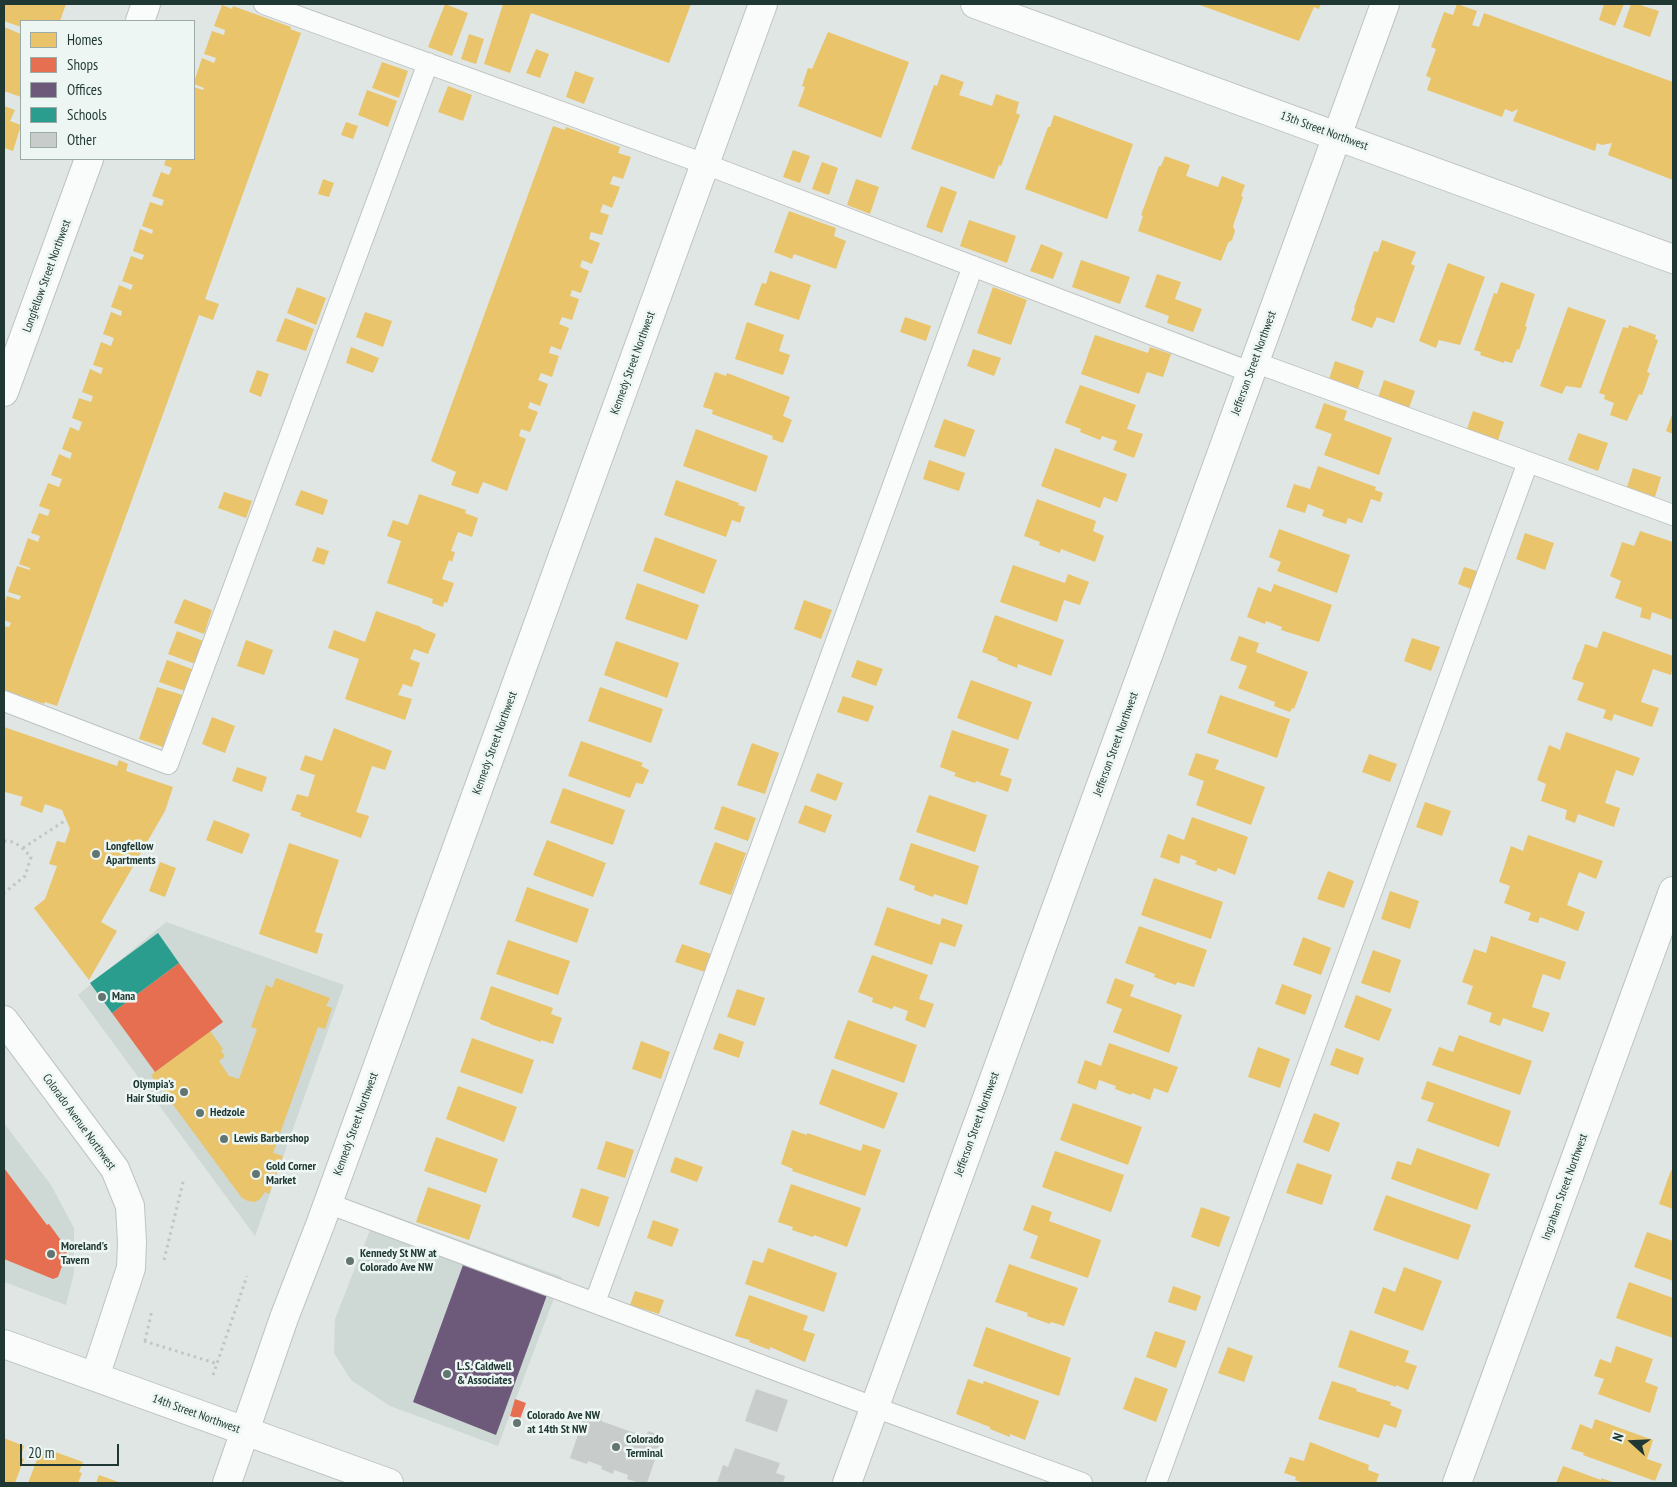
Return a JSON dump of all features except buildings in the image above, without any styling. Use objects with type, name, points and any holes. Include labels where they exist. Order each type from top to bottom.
[{"type":"street","points":[[140,20],[146,4]]},
{"type":"street","name":"Kennedy Street Northwest","points":[[227,1483],[284,1318],[763,4]]},
{"type":"street","name":"13th Street Northwest","points":[[975,4],[1673,259]]},
{"type":"street","name":"Jefferson Street Northwest","points":[[847,1483],[1385,4]]},
{"type":"street","name":"Longfellow Street Northwest","points":[[4,392],[89,160]]},
{"type":"street","name":"Ingraham Street Northwest","points":[[1457,1483],[1673,891]]},
{"type":"street","name":"Colorado Avenue Northwest","points":[[4,1020],[115,1169],[130,1206],[131,1268],[95,1377]]},
{"type":"street","name":"14th Street Northwest","points":[[4,1344],[389,1483]]},
{"type":"lane","points":[[264,4],[705,164],[973,266],[1252,367],[1528,462],[1673,515]]},
{"type":"lane","points":[[4,701],[168,764],[428,63]]},
{"type":"lane","points":[[596,1302],[973,266]]},
{"type":"lane","points":[[1156,1483],[1528,462]]},
{"type":"lane","points":[[327,1203],[596,1302],[874,1408],[1082,1483]]},
{"type":"path","points":[[23,848],[66,820]]},
{"type":"path","points":[[4,841],[9,840],[23,848],[31,856],[26,876],[4,893]]},
{"type":"path","points":[[214,1376],[247,1276]]},
{"type":"path","points":[[139,1339],[218,1364]]},
{"type":"shaded area","points":[[166,922],[344,985],[255,1236],[78,995]]},
{"type":"shaded area","points":[[4,1123],[51,1185],[74,1228],[74,1273],[66,1305],[4,1282]]},
{"type":"shaded area","points":[[378,1210],[562,1277],[498,1446],[390,1406],[351,1380],[334,1353],[335,1319]]},
{"type":"place","name":"Longfellow Apartments","points":[[96,854]]},
{"type":"place","name":"Mana","points":[[102,997]]},
{"type":"place","name":"Olympia's Hair Studio","points":[[184,1092]]},
{"type":"place","name":"Hedzole","points":[[200,1113]]},
{"type":"place","name":"Lewis Barbershop","points":[[224,1139]]},
{"type":"place","name":"Gold Corner Market","points":[[256,1174]]},
{"type":"place","name":"Moreland's Tavern","points":[[51,1254]]},
{"type":"place","name":"Kennedy St NW at Colorado Ave NW","points":[[350,1261]]},
{"type":"place","name":"L.S. Caldwell & Associates","points":[[447,1374]]},
{"type":"place","name":"Colorado Ave NW at 14th St NW","points":[[517,1423]]},
{"type":"place","name":"Colorado Terminal","points":[[616,1447]]}]
